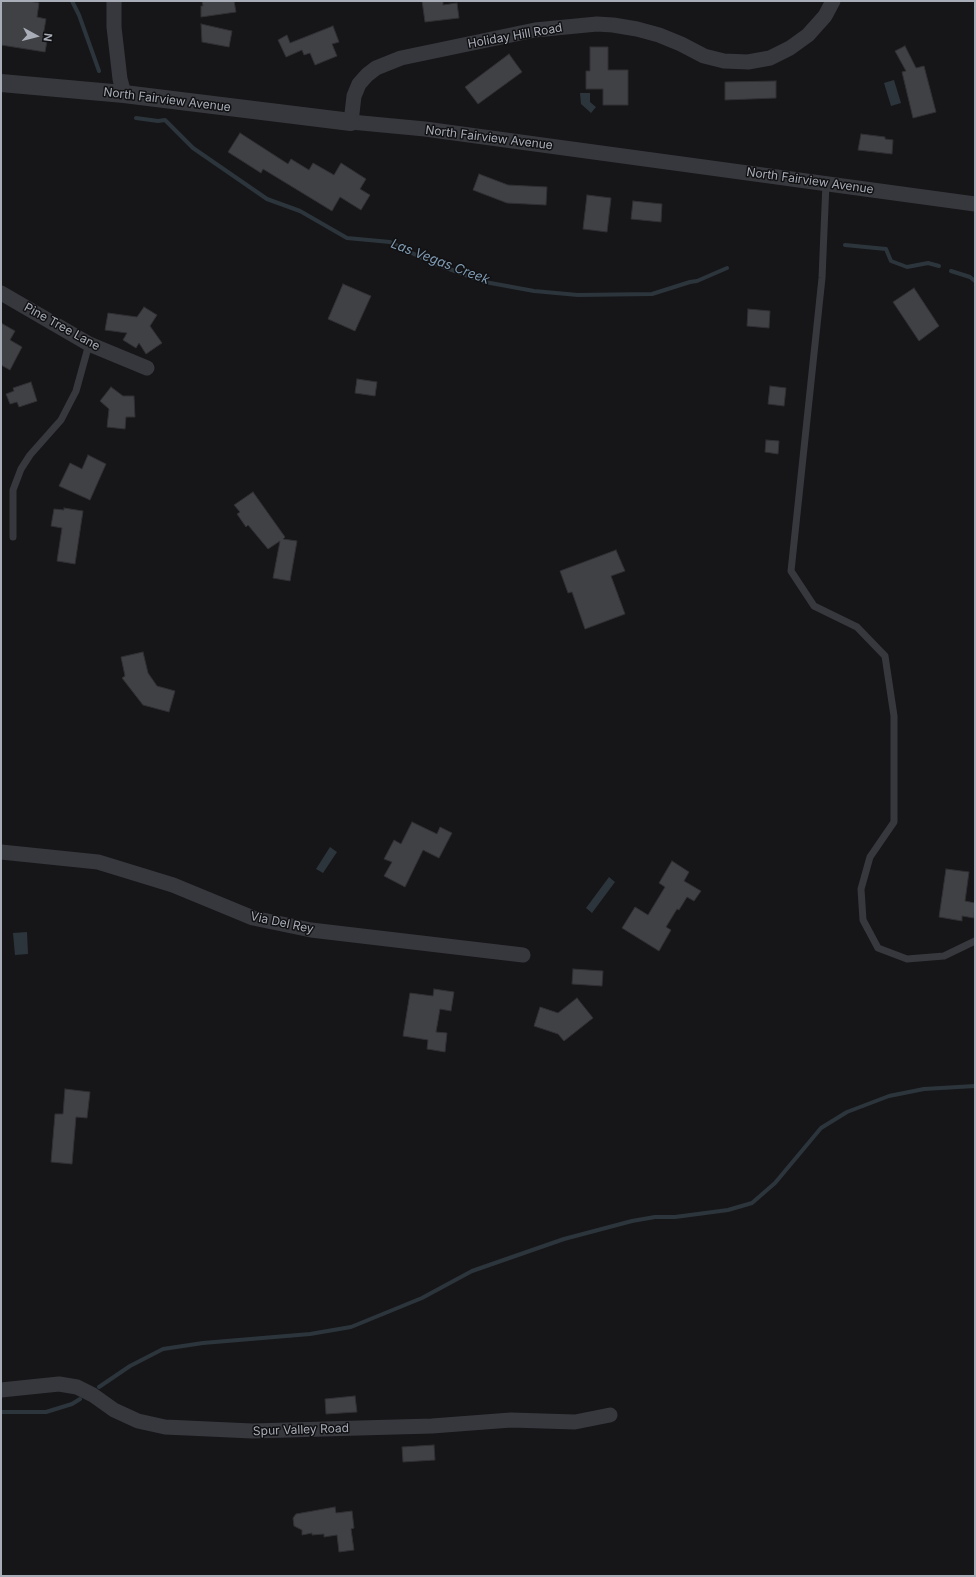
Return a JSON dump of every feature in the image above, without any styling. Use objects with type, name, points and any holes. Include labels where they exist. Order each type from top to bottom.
[{"type":"street","points":[[114,1],[114,27],[120,79],[124,94]]},
{"type":"street","name":"Holiday Hill Road","points":[[351,122],[354,96],[359,84],[376,68],[401,58],[535,30],[597,24],[637,29],[659,35],[704,56],[724,61],[748,62],[770,58],[790,48],[808,36],[825,16],[833,1]]},
{"type":"street","name":"North Fairview Avenue","points":[[1,83],[124,94],[351,122],[425,129],[975,204]]},
{"type":"street","name":"Pine Tree Lane","points":[[1,293],[89,344],[148,368]]},
{"type":"street","name":"Via Del Rey","points":[[1,852],[98,862],[173,885],[253,918],[311,930],[523,955]]},
{"type":"street","name":"Spur Valley Road","points":[[1,1390],[59,1384],[77,1386],[114,1410],[138,1421],[165,1427],[252,1431],[432,1426],[511,1420],[575,1422],[610,1415]]},
{"type":"lane","points":[[826,183],[822,278],[792,571],[814,606],[857,627],[885,656],[894,716],[894,822],[870,857],[860,889],[863,920],[878,948],[907,959],[944,956],[975,941]]},
{"type":"lane","points":[[13,537],[13,490],[21,469],[30,455],[61,420],[76,391],[89,344]]},
{"type":"shaded area","points":[[894,80],[901,103],[891,106],[884,83]]},
{"type":"shaded area","points":[[580,93],[590,93],[590,102],[596,107],[591,113],[581,104]]},
{"type":"shaded area","points":[[330,847],[337,852],[323,873],[316,869]]},
{"type":"shaded area","points":[[609,877],[615,882],[592,913],[586,908]]},
{"type":"shaded area","points":[[27,932],[28,954],[15,955],[13,933]]},
{"type":"building","points":[[1,1],[29,1],[39,3],[37,17],[46,19],[43,36],[48,36],[45,52],[1,45]]},
{"type":"building","points":[[202,1],[234,1],[236,12],[201,17],[201,6],[203,6]]},
{"type":"building","points":[[422,1],[443,1],[443,5],[457,3],[459,18],[425,22]]},
{"type":"building","points":[[201,24],[232,31],[229,47],[202,42]]},
{"type":"building","points":[[333,26],[339,42],[332,44],[337,56],[315,65],[310,53],[304,55],[302,50],[286,57],[278,40],[287,35],[290,43]]},
{"type":"building","points":[[905,46],[916,68],[924,66],[936,112],[913,118],[902,72],[906,71],[895,51]]},
{"type":"building","points":[[590,47],[608,47],[608,70],[628,70],[628,105],[603,105],[603,89],[586,89],[586,71],[590,71]]},
{"type":"building","points":[[509,54],[522,72],[478,104],[465,87]]},
{"type":"building","points":[[776,81],[776,98],[725,100],[725,82]]},
{"type":"building","points":[[240,133],[288,164],[291,159],[309,170],[313,163],[334,175],[341,163],[366,179],[360,189],[370,195],[361,210],[340,197],[332,211],[263,169],[261,173],[228,152]]},
{"type":"building","points":[[861,134],[885,137],[885,139],[893,140],[892,154],[858,150]]},
{"type":"building","points":[[479,174],[508,185],[547,187],[546,205],[507,203],[473,190]]},
{"type":"building","points":[[587,195],[611,198],[607,232],[583,229]]},
{"type":"building","points":[[633,201],[662,204],[661,222],[631,219]]},
{"type":"building","points":[[343,284],[371,296],[355,331],[328,319]]},
{"type":"building","points":[[914,288],[939,326],[919,341],[893,302]]},
{"type":"building","points":[[144,307],[157,315],[150,326],[162,343],[146,354],[139,343],[136,348],[123,340],[127,333],[105,330],[108,313],[137,317]]},
{"type":"building","points":[[748,309],[770,311],[769,328],[747,326]]},
{"type":"building","points":[[1,323],[15,331],[10,340],[22,347],[10,370],[1,365]]},
{"type":"building","points":[[357,379],[377,382],[375,396],[355,393]]},
{"type":"building","points":[[31,382],[37,401],[19,407],[17,402],[10,404],[6,394],[14,391],[13,388]]},
{"type":"building","points":[[770,386],[786,388],[784,406],[768,404]]},
{"type":"building","points":[[111,387],[123,396],[134,396],[135,417],[126,417],[125,429],[107,427],[109,409],[100,401]]},
{"type":"building","points":[[766,440],[779,441],[778,454],[765,452]]},
{"type":"building","points":[[88,455],[106,464],[90,500],[59,486],[70,463],[82,469]]},
{"type":"building","points":[[253,492],[285,537],[283,539],[297,541],[290,581],[273,578],[280,541],[268,549],[248,525],[246,527],[237,514],[240,512],[234,505]]},
{"type":"building","points":[[64,508],[83,511],[75,564],[57,561],[62,528],[51,526],[54,509],[64,510]]},
{"type":"building","points":[[616,550],[625,571],[611,576],[625,614],[585,629],[572,592],[568,593],[560,571]]},
{"type":"building","points":[[143,652],[148,673],[157,686],[175,691],[169,712],[143,705],[122,678],[125,676],[121,657]]},
{"type":"building","points":[[412,822],[437,834],[440,827],[452,833],[439,858],[423,850],[405,887],[384,876],[392,862],[384,859],[394,840],[401,844]]},
{"type":"building","points":[[672,861],[689,872],[684,881],[701,891],[694,901],[687,897],[679,910],[677,909],[666,927],[671,930],[659,951],[622,928],[635,907],[648,915],[665,887],[659,883]]},
{"type":"building","points":[[946,869],[969,872],[965,901],[975,903],[974,918],[962,916],[962,921],[939,917]]},
{"type":"building","points":[[573,969],[603,971],[602,986],[572,984]]},
{"type":"building","points":[[434,989],[454,992],[451,1011],[440,1009],[436,1032],[447,1033],[445,1052],[427,1049],[428,1040],[403,1036],[410,993],[433,996]]},
{"type":"building","points":[[577,998],[593,1018],[564,1041],[558,1034],[534,1026],[540,1007],[558,1013]]},
{"type":"building","points":[[65,1089],[90,1092],[87,1118],[76,1117],[72,1164],[51,1162],[55,1114],[63,1114]]},
{"type":"building","points":[[355,1396],[357,1412],[326,1414],[325,1399]]},
{"type":"building","points":[[434,1445],[435,1460],[403,1462],[402,1447]]},
{"type":"building","points":[[335,1507],[336,1513],[352,1511],[354,1528],[351,1529],[354,1550],[339,1552],[337,1535],[324,1537],[324,1534],[312,1535],[312,1533],[302,1535],[302,1530],[294,1526],[293,1518],[296,1514]]},
{"type":"waterway","name":"Las Vegas Creek","points":[[72,1],[79,15],[99,71]]},
{"type":"waterway","name":"Las Vegas Creek","points":[[136,118],[158,121],[165,120],[193,148],[267,199],[300,211],[347,238],[390,242],[430,262],[485,282],[534,291],[578,295],[652,294],[697,281],[727,268]]},
{"type":"waterway","name":"Las Vegas Creek","points":[[845,245],[886,249],[891,261],[907,267],[928,263],[939,266]]},
{"type":"waterway","name":"Las Vegas Creek","points":[[951,271],[970,277],[975,281]]},
{"type":"waterway","points":[[99,1387],[130,1366],[163,1349],[203,1343],[310,1334],[351,1327],[422,1298],[472,1271],[564,1239],[632,1221],[655,1217],[675,1217],[728,1210],[752,1203],[775,1183],[821,1128],[847,1112],[889,1096],[924,1089],[975,1086]]},
{"type":"waterway","points":[[1,1412],[46,1412],[72,1404],[80,1399]]}]
